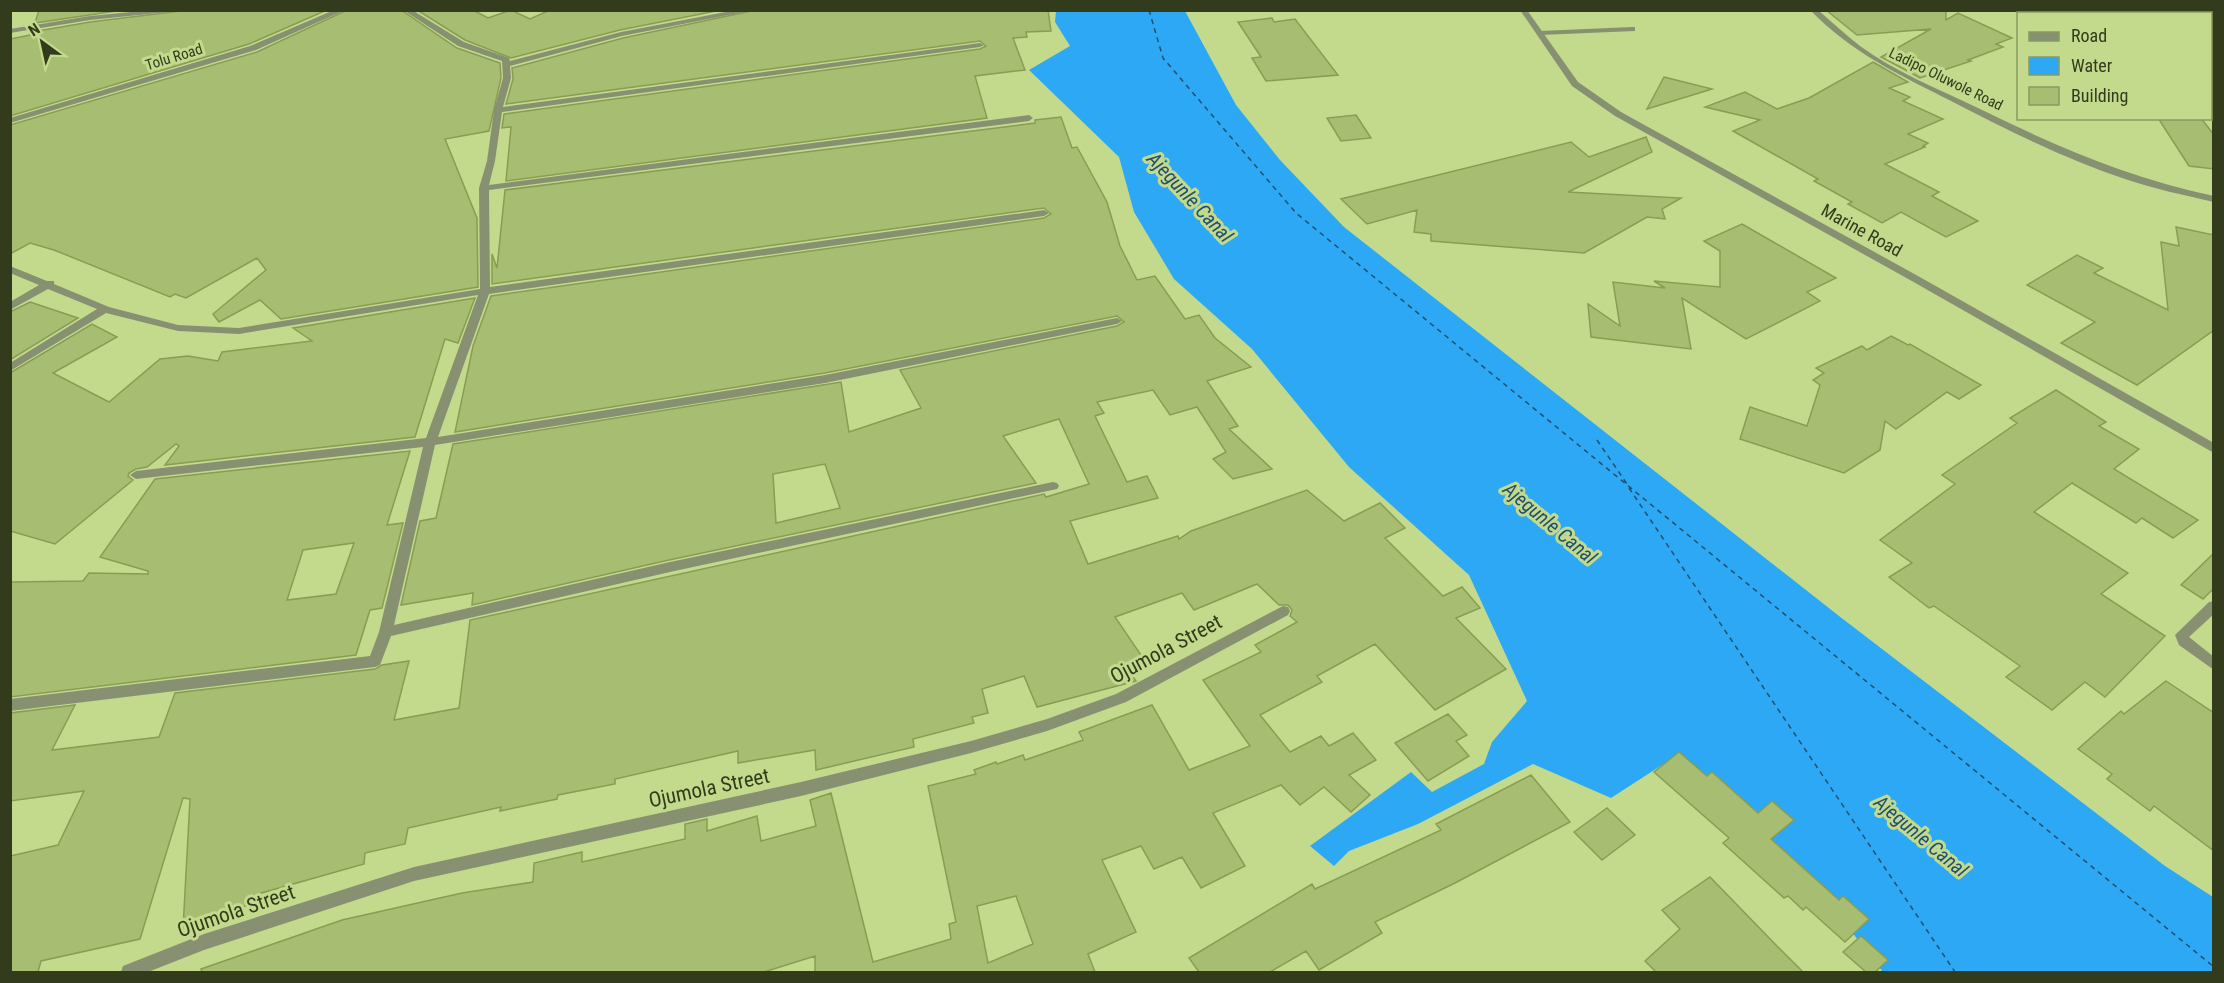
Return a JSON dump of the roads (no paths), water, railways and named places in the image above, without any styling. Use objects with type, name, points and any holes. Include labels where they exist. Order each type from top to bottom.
[{"type":"street","points":[[10,31],[90,18],[184,10]]},
{"type":"street","name":"Tolu Road","points":[[10,121],[253,48],[342,10]]},
{"type":"street","points":[[10,705],[375,661],[386,632],[430,442],[485,291],[484,188],[498,110],[507,78],[506,60],[461,44],[406,10]]},
{"type":"street","points":[[505,65],[621,34],[751,10]]},
{"type":"street","name":"Marine Road","points":[[1523,10],[1575,84],[1618,114],[1914,278],[2214,449]]},
{"type":"street","name":"Ladipo Oluwole Road","points":[[1813,10],[1858,48],[1885,64],[2068,154],[2116,174],[2176,193],[2214,199]]},
{"type":"street","points":[[1540,33],[1632,29]]},
{"type":"street","points":[[498,110],[980,45]]},
{"type":"street","points":[[484,188],[1029,118]]},
{"type":"street","points":[[10,269],[105,309],[178,328],[239,332],[485,291],[1044,213]]},
{"type":"street","points":[[10,307],[50,284]]},
{"type":"street","points":[[10,368],[105,309]]},
{"type":"street","points":[[136,475],[430,442],[825,379],[1117,321]]},
{"type":"street","points":[[386,632],[670,567],[1053,486]]},
{"type":"street","points":[[2214,606],[2182,635],[2189,646],[2214,665]]},
{"type":"street","name":"Ojumola Street","points":[[129,972],[204,942],[414,874],[801,789],[971,747],[1047,725],[1121,698],[1283,611]]},
{"type":"water","name":"Ajegunle Canal","points":[[1056,11],[1185,11],[1236,105],[1280,160],[1344,227],[1839,616],[2165,866],[2213,897],[2213,972],[1883,972],[1848,927],[1662,765],[1611,798],[1533,764],[1418,824],[1349,851],[1334,866],[1310,846],[1411,772],[1432,792],[1484,764],[1492,742],[1527,701],[1469,575],[1349,467],[1252,349],[1174,279],[1134,212],[1119,157],[1029,70],[1070,46],[1055,22]]}]
